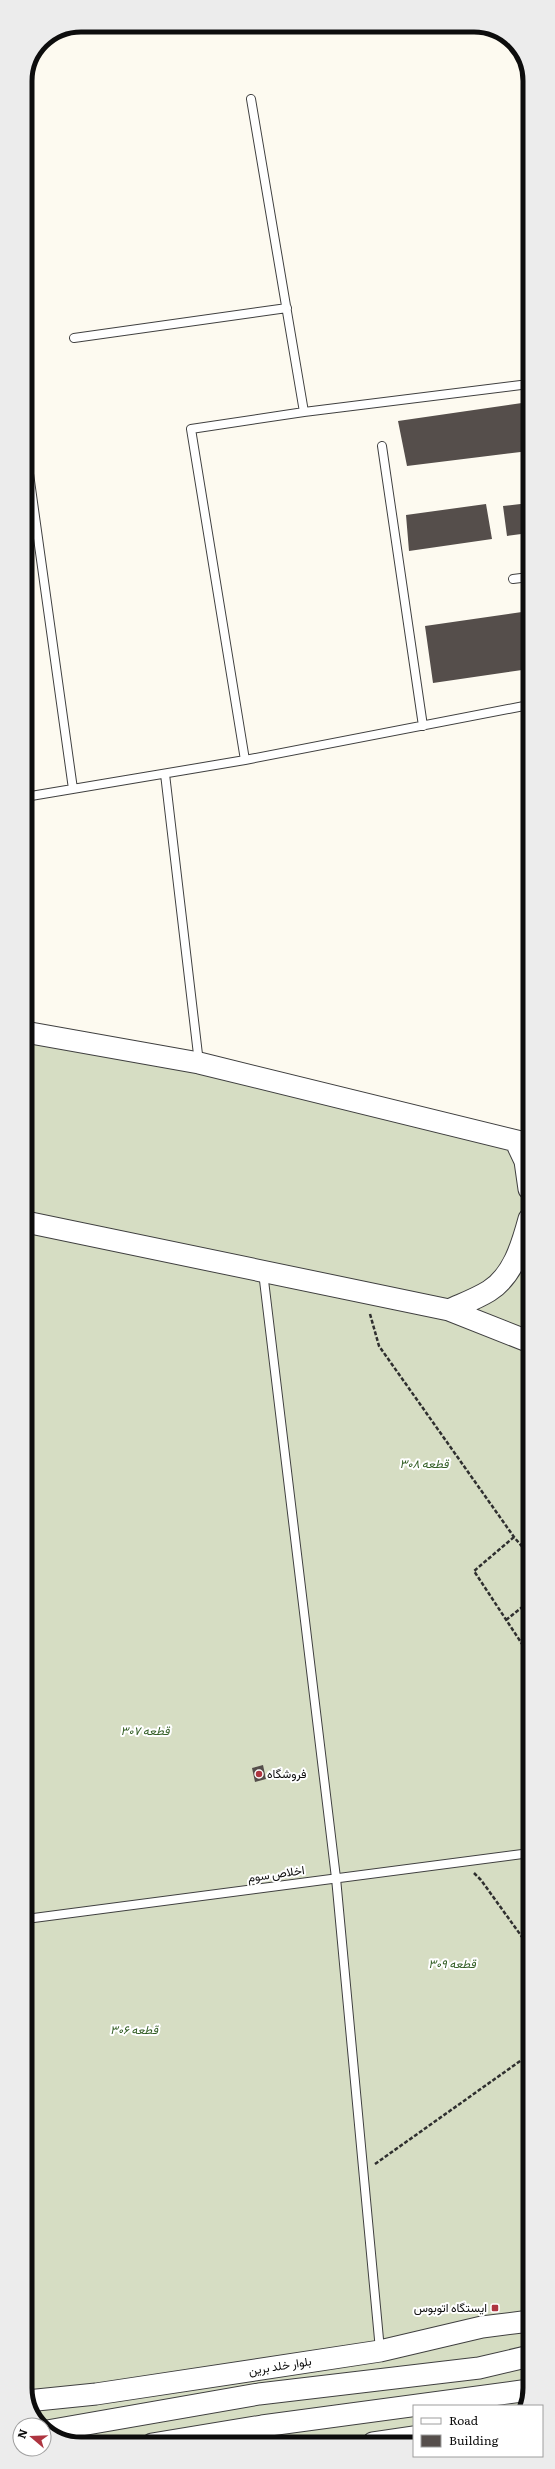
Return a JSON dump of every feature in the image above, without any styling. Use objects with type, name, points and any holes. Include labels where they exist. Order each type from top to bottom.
[{"type":"street","points":[[32,1033],[199,1064],[523,1143]]},
{"type":"street","points":[[32,1223],[449,1310],[523,1339]]},
{"type":"street","points":[[449,1310],[489,1291],[506,1276],[523,1243]]},
{"type":"street","name":"بلوار خلد برین","points":[[34,2400],[96,2394],[380,2352],[482,2327],[523,2323]]},
{"type":"street","points":[[55,2430],[259,2394],[479,2368],[523,2358]]},
{"type":"street","points":[[418,2405],[523,2391]]},
{"type":"street","points":[[196,2437],[277,2424],[413,2406]]},
{"type":"lane","points":[[252,99],[304,412]]},
{"type":"lane","points":[[74,338],[287,308]]},
{"type":"lane","points":[[245,760],[191,429],[304,412],[523,385]]},
{"type":"lane","points":[[382,446],[423,726]]},
{"type":"lane","points":[[32,495],[73,789]]},
{"type":"lane","points":[[513,579],[523,578]]},
{"type":"lane","points":[[32,796],[245,760],[523,706]]},
{"type":"lane","points":[[165,774],[199,1064]]},
{"type":"lane","points":[[263,1272],[336,1878],[362,2174],[380,2352]]},
{"type":"lane","name":"اخلاص سوم","points":[[32,1918],[523,1854]]},
{"type":"path","points":[[364,1293],[380,1346],[523,1548]]},
{"type":"path","points":[[514,1537],[474,1571],[523,1646]]},
{"type":"path","points":[[506,1620],[523,1606]]},
{"type":"path","points":[[462,1862],[482,1880],[523,1938]]},
{"type":"path","points":[[362,2174],[523,2059]]},
{"type":"green space","points":[[32,1023],[516,1142],[523,1140],[523,2388],[520,2405],[413,2405],[413,2437],[78,2437],[62,2433],[54,2429],[52,2427],[52,2417],[42,2417],[36,2407],[32,2388]]},
{"type":"building","points":[[523,403],[523,452],[407,466],[398,421]]},
{"type":"building","points":[[486,504],[492,539],[409,551],[406,515]]},
{"type":"building","points":[[523,504],[523,534],[507,536],[503,506]]},
{"type":"building","points":[[523,612],[523,670],[433,683],[425,626]]},
{"type":"building","name":"فروشگاه","points":[[263,1765],[266,1779],[255,1782],[252,1768]]},
{"type":"place","name":"فروشگاه","points":[[259,1774]]},
{"type":"place","name":"ایستگاه اتوبوس","points":[[495,2308]]},
{"type":"park label","name":"قطعه ۳۰۸","points":[[424,1464]]},
{"type":"park label","name":"قطعه ۳۰۷","points":[[145,1731]]},
{"type":"park label","name":"قطعه ۳۰۹","points":[[452,1964]]},
{"type":"park label","name":"قطعه ۳۰۶","points":[[134,2030]]}]
